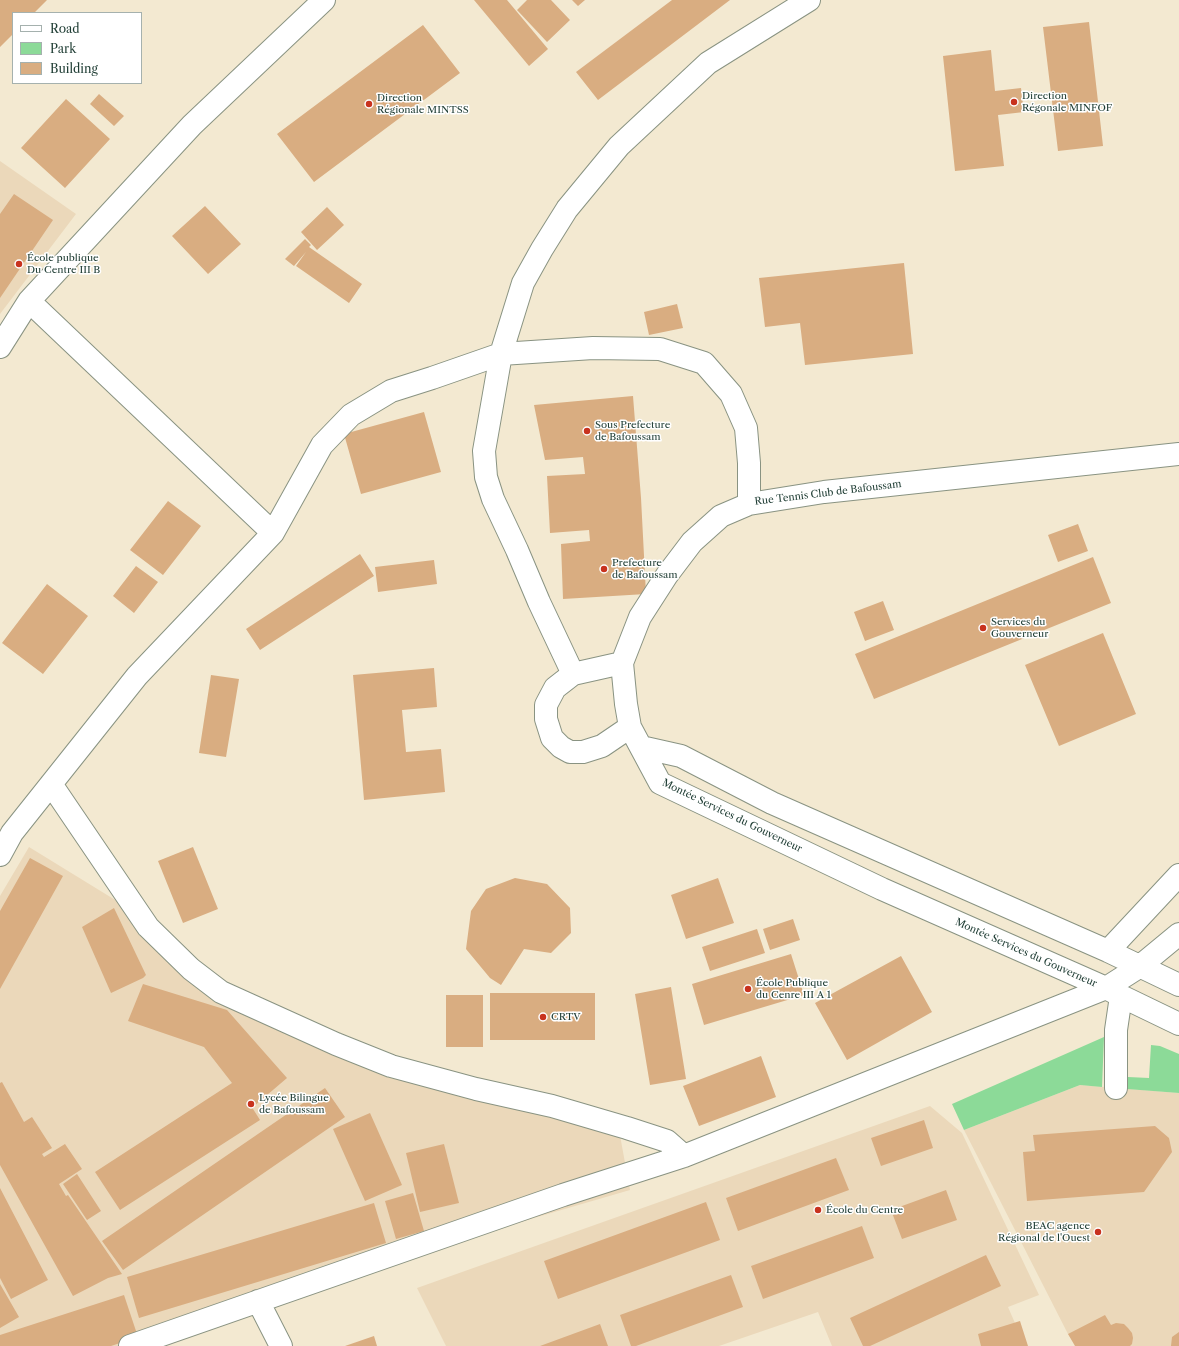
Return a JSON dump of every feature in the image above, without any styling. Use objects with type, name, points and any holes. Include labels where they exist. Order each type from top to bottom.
[{"type":"street","points":[[0,347],[29,301],[192,125],[324,0]]},
{"type":"street","points":[[573,674],[493,499],[486,477],[484,451],[501,354],[523,283],[566,209],[619,146],[708,63],[809,0]]},
{"type":"street","points":[[29,301],[273,533]]},
{"type":"street","points":[[0,855],[12,833],[137,676],[273,533],[322,445],[351,415],[391,391],[501,354],[593,348],[660,349],[704,363],[731,394],[746,428],[749,463],[749,504]]},
{"type":"street","name":"Rue Tennis Club de Bafoussam","points":[[641,747],[630,727],[622,663],[640,617],[667,575],[692,542],[721,516],[749,504],[824,492],[1179,454]]},
{"type":"street","points":[[622,663],[573,674],[555,688],[546,705],[546,719],[552,738],[561,747],[570,752],[583,752],[602,746],[630,727]]},
{"type":"street","points":[[641,747],[681,756],[772,802],[1179,984]]},
{"type":"street","name":"Montée Services du Gouverneur","points":[[641,747],[660,783],[882,889],[1113,992],[1179,1024]]},
{"type":"street","points":[[51,784],[148,928],[190,969],[221,992],[336,1044],[391,1066],[476,1089],[552,1106],[627,1128],[667,1142],[684,1156]]},
{"type":"street","points":[[1108,951],[1179,875]]},
{"type":"street","points":[[130,1346],[563,1195],[684,1156],[1113,992],[1139,967],[1179,934]]},
{"type":"street","points":[[1113,992],[1116,1030],[1116,1088]]},
{"type":"street","points":[[258,1301],[281,1346]]},
{"type":"shaded area","name":"École publique Du Centre III B","points":[[0,161],[76,214],[0,314]]},
{"type":"shaded area","name":"Lycée Bilingue de Bafoussam","points":[[29,847],[125,906],[238,990],[325,1043],[386,1077],[619,1130],[630,1190],[441,1245],[139,1346],[0,1346],[0,896]]},
{"type":"shaded area","name":"BEAC agence Régional de l'Ouest","points":[[1080,1085],[1179,1093],[1179,1346],[1076,1346],[1068,1334],[964,1130]]},
{"type":"shaded area","name":"École du Centre","points":[[930,1106],[962,1133],[1039,1295],[1008,1307],[1025,1346],[832,1346],[818,1312],[719,1346],[446,1346],[417,1288]]},
{"type":"green space","points":[[1104,1037],[1102,1087],[1080,1085],[964,1130],[952,1104]]},
{"type":"green space","points":[[1151,1045],[1160,1046],[1179,1054],[1179,1093],[1127,1089],[1128,1077],[1149,1078]]},
{"type":"building","points":[[0,0],[47,0],[35,12],[12,12],[12,35],[0,47]]},
{"type":"building","points":[[474,0],[507,0],[548,49],[529,66]]},
{"type":"building","points":[[527,0],[551,0],[570,20],[547,42],[517,10]]},
{"type":"building","points":[[572,0],[585,0],[578,6]]},
{"type":"building","points":[[672,0],[730,0],[598,100],[576,72]]},
{"type":"building","points":[[1089,22],[1103,146],[1058,151],[1043,27]]},
{"type":"building","name":"Direction Régionale MINTSS","points":[[423,25],[460,73],[314,182],[277,134]]},
{"type":"building","points":[[991,50],[995,91],[1021,88],[1024,112],[998,115],[1004,166],[955,171],[943,56]]},
{"type":"building","points":[[99,94],[124,116],[114,126],[90,104]]},
{"type":"building","points":[[66,99],[110,139],[65,188],[21,148]]},
{"type":"building","points":[[14,194],[53,220],[0,298],[0,214]]},
{"type":"building","points":[[205,206],[241,244],[208,274],[172,236]]},
{"type":"building","points":[[327,207],[344,225],[317,250],[301,232]]},
{"type":"building","points":[[305,239],[311,245],[309,247],[362,284],[349,303],[296,266],[306,252],[294,266],[285,259]]},
{"type":"building","points":[[904,263],[913,354],[805,365],[800,323],[765,327],[759,278]]},
{"type":"building","points":[[677,304],[683,328],[649,335],[644,312]]},
{"type":"building","points":[[633,396],[641,498],[646,594],[563,599],[561,544],[590,541],[589,530],[550,533],[547,476],[585,474],[583,457],[545,460],[534,405]]},
{"type":"building","points":[[424,412],[441,472],[361,494],[344,434]]},
{"type":"building","points":[[168,501],[201,526],[163,575],[130,550]]},
{"type":"building","points":[[1078,524],[1088,551],[1058,562],[1048,535]]},
{"type":"building","points":[[360,554],[374,576],[260,650],[246,629]]},
{"type":"building","name":"Services du Gouverneur","points":[[1093,557],[1111,603],[874,699],[855,654]]},
{"type":"building","points":[[434,560],[437,584],[378,592],[375,567]]},
{"type":"building","points":[[136,566],[158,582],[134,613],[113,596]]},
{"type":"building","points":[[47,584],[88,616],[43,674],[2,643]]},
{"type":"building","points":[[883,601],[894,630],[865,641],[854,612]]},
{"type":"building","points":[[1103,633],[1136,714],[1059,746],[1025,665]]},
{"type":"building","points":[[434,668],[437,707],[402,710],[406,752],[441,749],[445,792],[364,800],[353,675]]},
{"type":"building","points":[[211,675],[239,679],[226,757],[199,753]]},
{"type":"building","points":[[193,847],[218,909],[183,923],[158,861]]},
{"type":"building","points":[[30,858],[63,876],[0,989],[0,911]]},
{"type":"building","points":[[515,878],[547,884],[570,908],[571,933],[551,953],[524,949],[501,985],[490,978],[466,949],[471,911],[486,889]]},
{"type":"building","points":[[718,878],[734,923],[686,939],[671,895]]},
{"type":"building","points":[[114,908],[146,975],[143,978],[111,993],[82,927]]},
{"type":"building","points":[[793,919],[800,940],[770,950],[763,929]]},
{"type":"building","points":[[757,929],[765,953],[710,971],[702,947]]},
{"type":"building","name":"École Publique du Cenre III A 1","points":[[791,954],[804,995],[704,1025],[692,984]]},
{"type":"building","points":[[901,956],[932,1012],[847,1060],[815,1003]]},
{"type":"building","points":[[143,984],[227,1010],[287,1078],[253,1107],[248,1101],[260,1120],[120,1210],[95,1172],[232,1083],[204,1047],[128,1021]]},
{"type":"building","points":[[671,987],[686,1079],[650,1085],[635,994]]},
{"type":"building","name":"CRTV","points":[[490,993],[595,993],[595,1040],[490,1040]]},
{"type":"building","points":[[446,995],[483,995],[483,1047],[446,1047]]},
{"type":"building","points":[[761,1056],[776,1097],[699,1126],[683,1086]]},
{"type":"building","points":[[2,1082],[24,1122],[32,1117],[52,1148],[42,1154],[44,1157],[65,1144],[82,1169],[59,1184],[122,1274],[108,1278],[73,1296],[0,1165],[0,1083]]},
{"type":"building","points":[[325,1088],[345,1117],[123,1270],[102,1241]]},
{"type":"building","points":[[370,1113],[402,1185],[365,1201],[333,1129]]},
{"type":"building","points":[[924,1120],[933,1148],[881,1166],[871,1138]]},
{"type":"building","points":[[1155,1126],[1169,1138],[1172,1152],[1144,1192],[1027,1201],[1023,1152],[1035,1151],[1033,1135]]},
{"type":"building","points":[[444,1144],[459,1203],[420,1212],[406,1153]]},
{"type":"building","points":[[836,1158],[849,1190],[738,1231],[726,1198]]},
{"type":"building","points":[[77,1174],[101,1211],[87,1220],[63,1184]]},
{"type":"building","points":[[0,1188],[48,1280],[11,1299],[0,1278]]},
{"type":"building","points":[[946,1190],[957,1220],[902,1239],[891,1210]]},
{"type":"building","points":[[413,1193],[424,1231],[396,1239],[385,1201]]},
{"type":"building","points":[[706,1202],[720,1240],[558,1299],[544,1261]]},
{"type":"building","points":[[374,1203],[386,1243],[139,1318],[127,1277]]},
{"type":"building","points":[[862,1226],[874,1258],[763,1299],[751,1266]]},
{"type":"building","points":[[986,1255],[1001,1286],[870,1346],[863,1346],[850,1318]]},
{"type":"building","points":[[731,1275],[743,1307],[636,1346],[631,1346],[620,1315]]},
{"type":"building","points":[[0,1284],[19,1317],[0,1328]]},
{"type":"building","points":[[124,1295],[138,1337],[111,1346],[0,1346],[0,1335]]},
{"type":"building","points":[[1105,1315],[1111,1325],[1116,1323],[1124,1324],[1128,1328],[1132,1333],[1132,1344],[1130,1346],[1075,1346],[1068,1334]]},
{"type":"building","points":[[1020,1321],[1028,1346],[981,1346],[978,1334]]},
{"type":"building","points":[[600,1324],[608,1346],[540,1346]]},
{"type":"building","points":[[1179,1332],[1179,1346],[1171,1346],[1172,1337]]},
{"type":"building","points":[[374,1336],[377,1346],[345,1346]]},
{"type":"place","name":"Direction Régonale MINFOF","points":[[1014,102]]},
{"type":"place","name":"Direction Régionale MINTSS","points":[[369,104]]},
{"type":"place","name":"École publique Du Centre III B","points":[[19,264]]},
{"type":"place","name":"Sous Prefecture de Bafoussam","points":[[587,431]]},
{"type":"place","name":"Prefecture de Bafoussam","points":[[604,569]]},
{"type":"place","name":"Services du Gouverneur","points":[[983,628]]},
{"type":"place","name":"École Publique du Cenre III A 1","points":[[748,989]]},
{"type":"place","name":"CRTV","points":[[543,1017]]},
{"type":"place","name":"Lycée Bilingue de Bafoussam","points":[[251,1104]]},
{"type":"place","name":"École du Centre","points":[[818,1210]]},
{"type":"place","name":"BEAC agence Régional de l'Ouest","points":[[1098,1232]]}]
